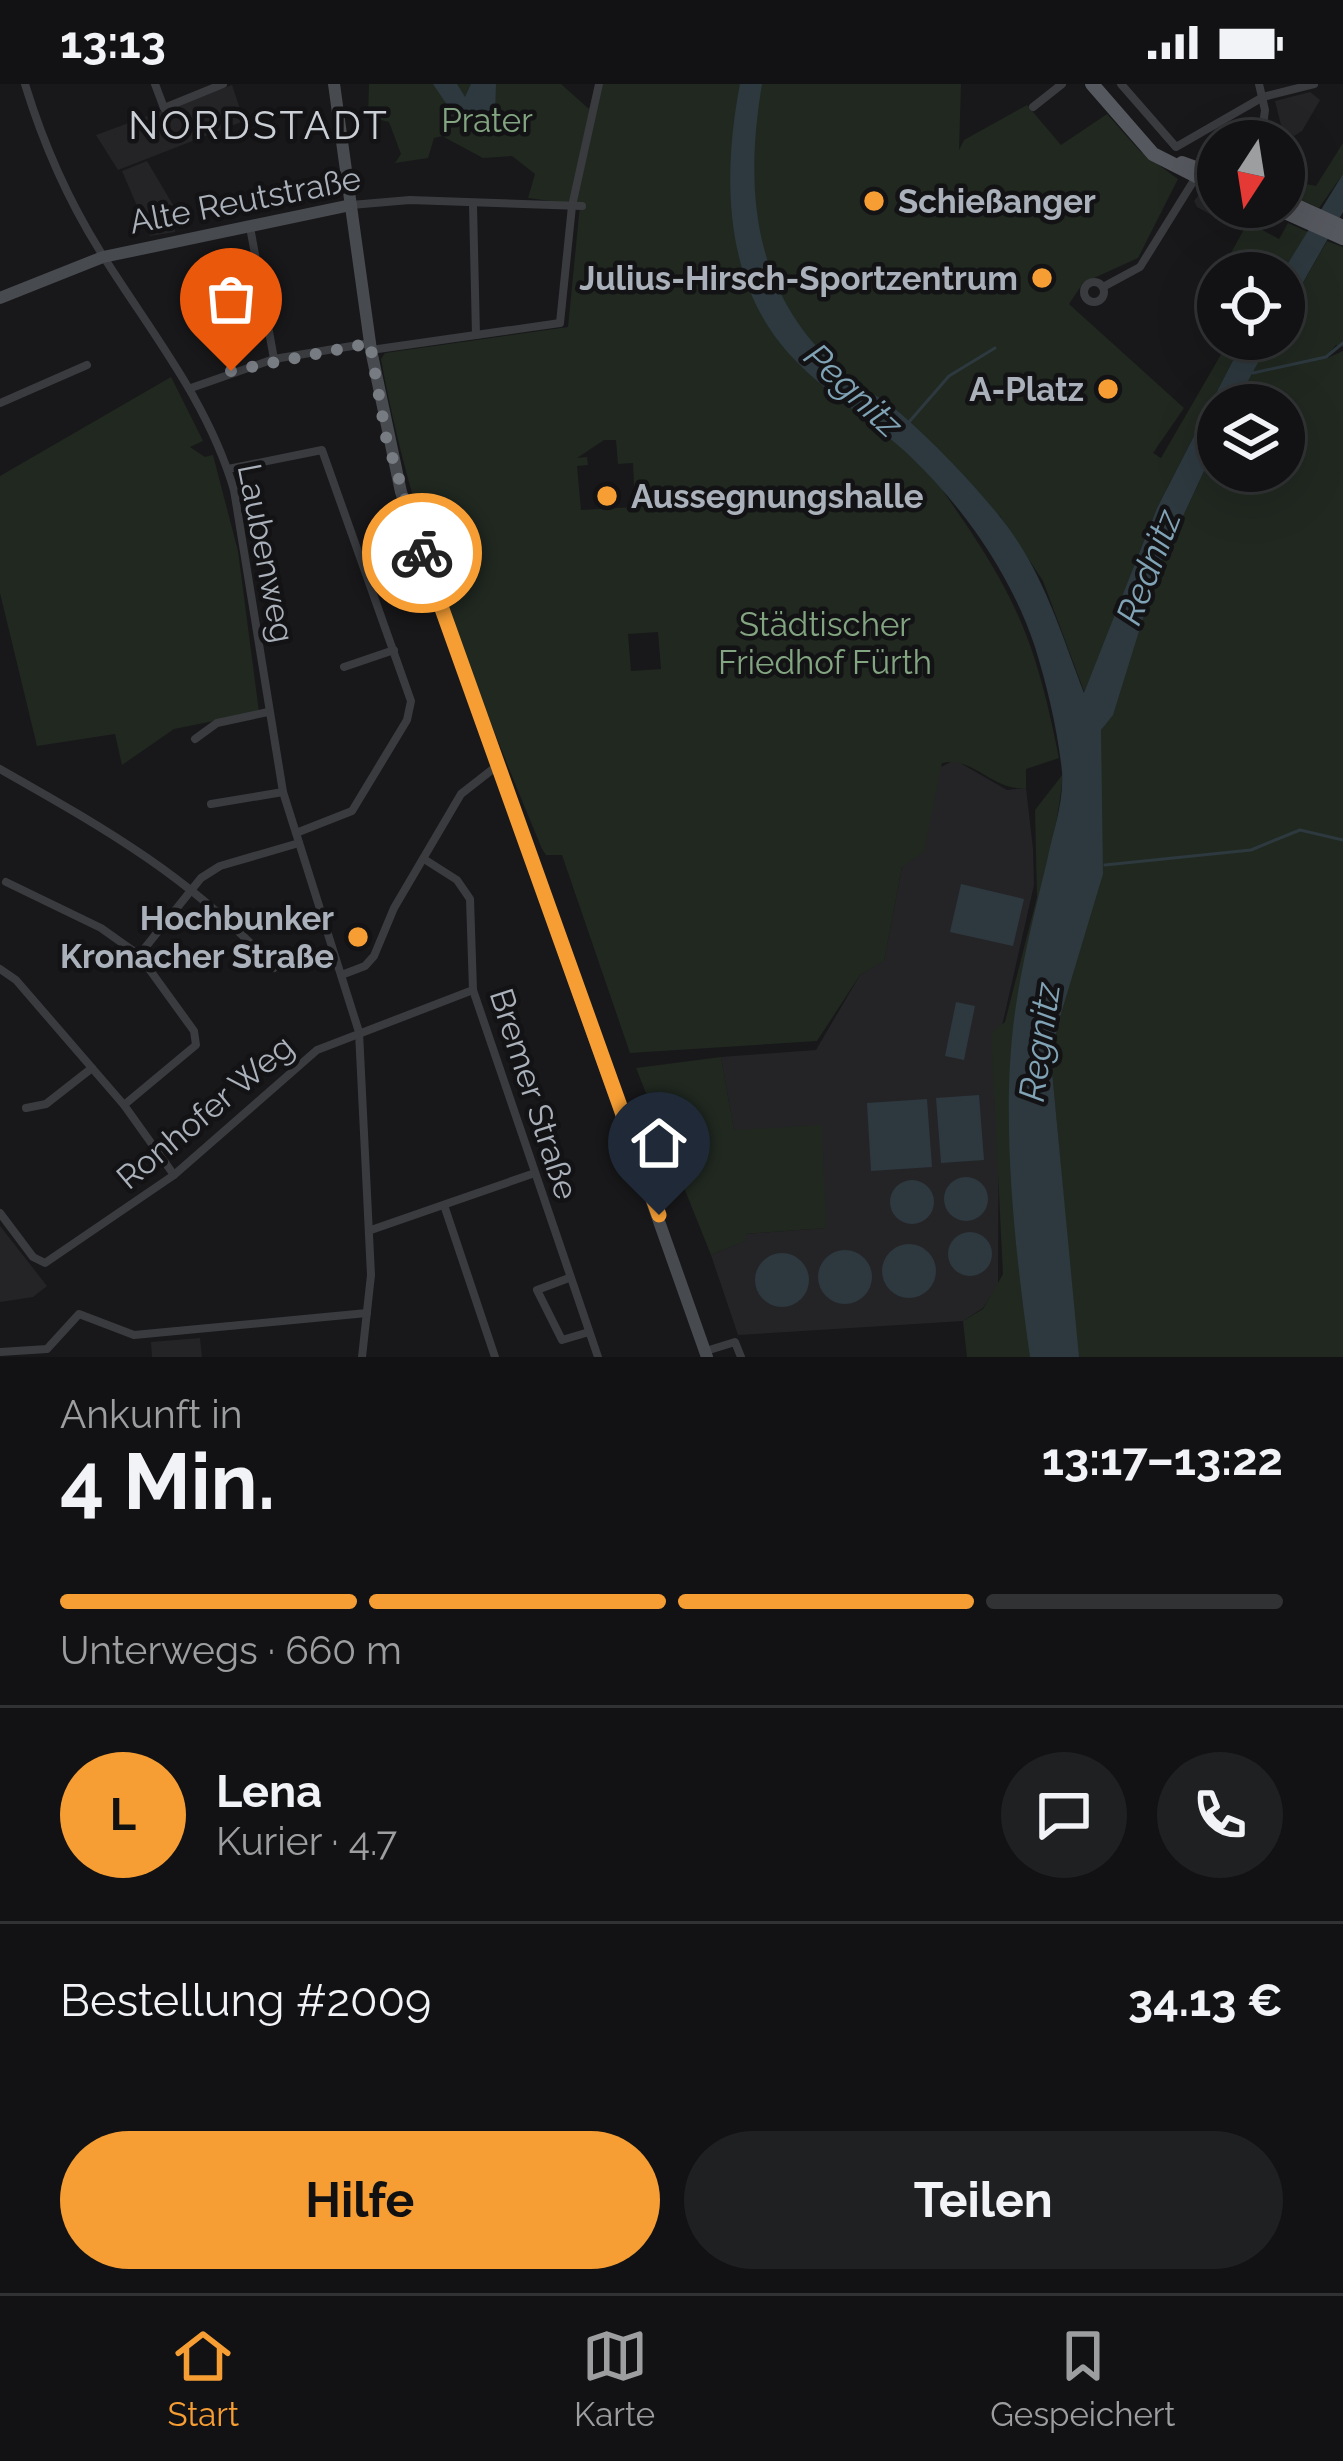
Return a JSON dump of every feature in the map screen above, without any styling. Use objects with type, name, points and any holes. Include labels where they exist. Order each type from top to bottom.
[{"type":"main road","points":[[334,84],[370,347],[401,491],[706,1354],[690,1357]]},
{"type":"main road","points":[[1092,84],[1153,154],[1197,174]]},
{"type":"main road","points":[[1102,84],[1158,149],[1197,174]]},
{"type":"main road","name":"Alte Reutstraße","points":[[0,298],[103,257],[351,206]]},
{"type":"main road","points":[[1305,214],[1342,234]]},
{"type":"street","name":"Laubenweg","points":[[25,84],[49,156],[103,257],[191,388],[228,469],[248,554],[283,792],[359,1032],[370,1230],[362,1357]]},
{"type":"street","points":[[154,84],[164,108],[223,84]]},
{"type":"street","points":[[191,388],[274,359],[560,323],[599,84]]},
{"type":"street","points":[[1033,107],[1062,84]]},
{"type":"street","points":[[1121,84],[1176,147],[1263,97],[1314,84]]},
{"type":"street","points":[[1258,84],[1262,120]]},
{"type":"street","points":[[1102,287],[1140,267],[1197,174]]},
{"type":"street","name":"Alte Reutstraße","points":[[351,206],[393,200],[577,206]]},
{"type":"street","points":[[473,205],[476,335]]},
{"type":"street","points":[[250,227],[274,359]]},
{"type":"street","points":[[0,403],[87,365]]},
{"type":"street","points":[[140,955],[193,888],[220,866],[297,838],[352,811],[407,720],[411,701],[322,450],[228,469]]},
{"type":"street","points":[[344,668],[394,650]]},
{"type":"street","points":[[195,739],[217,723],[268,712]]},
{"type":"street","points":[[344,974],[374,956],[461,794],[498,765]]},
{"type":"street","points":[[0,770],[145,853],[227,916],[274,968]]},
{"type":"street","points":[[211,804],[283,792]]},
{"type":"street","name":"Bremer Straße","points":[[424,859],[457,880],[470,899],[473,990],[598,1357]]},
{"type":"street","points":[[6,882],[100,928],[140,955],[194,1031],[196,1046],[124,1106]]},
{"type":"street","points":[[0,969],[16,980],[92,1068],[174,1174]]},
{"type":"street","name":"Ronhofer Weg","points":[[0,1213],[34,1257],[45,1263],[174,1174],[316,1050],[473,990]]},
{"type":"street","points":[[26,1108],[46,1104],[92,1068]]},
{"type":"street","points":[[370,1230],[532,1174]]},
{"type":"street","points":[[444,1204],[495,1357]]},
{"type":"street","points":[[569,1279],[537,1290],[562,1340],[589,1332]]},
{"type":"street","points":[[0,1352],[48,1353],[79,1314],[107,1328],[147,1335],[367,1313]]},
{"type":"street","points":[[706,1354],[735,1342],[741,1357]]},
{"type":"shaded area","points":[[232,85],[244,121],[118,170],[96,135]]},
{"type":"shaded area","points":[[1310,92],[1320,100],[1305,126],[1305,120],[1280,120],[1275,101]]},
{"type":"shaded area","points":[[147,161],[173,205],[175,232],[150,236],[122,171]]},
{"type":"shaded area","points":[[955,760],[1007,790],[1026,788],[1033,849],[1034,885],[999,1039],[998,1285],[983,1308],[963,1321],[738,1335],[711,1255],[744,1241],[745,1234],[825,1228],[734,1131],[721,1057],[816,1050],[860,975],[884,960],[902,867],[939,768]]},
{"type":"shaded area","points":[[0,1226],[47,1286],[33,1297],[0,1302]]},
{"type":"shaded area","points":[[200,1338],[202,1357],[152,1357],[151,1342]]},
{"type":"green space","points":[[369,84],[561,84],[589,109],[596,84],[961,84],[959,150],[964,140],[1027,105],[1061,145],[1107,114],[1140,151],[1178,179],[1138,258],[1083,283],[1069,304],[1184,408],[1153,453],[1161,458],[1197,396],[1197,430],[1157,508],[1085,694],[1043,581],[1000,516],[943,491],[988,558],[1019,617],[1041,679],[1059,758],[1026,769],[1026,788],[1003,785],[964,765],[942,763],[924,852],[902,867],[884,961],[860,975],[817,1041],[630,1053],[562,855],[546,855],[542,849],[448,608],[409,484],[381,359],[385,353],[568,327],[580,205],[528,198],[535,174],[512,156],[483,158],[442,136],[434,138],[428,158],[395,163],[401,154],[389,122],[368,117]],"holes":[[[604,440],[616,440],[618,464],[633,463],[635,507],[581,510],[577,466],[588,465],[587,457],[577,458]],[[658,632],[661,669],[631,671],[628,634]]]},
{"type":"green space","points":[[1343,143],[1343,174],[1319,208],[1305,202],[1305,184],[1316,186]]},
{"type":"green space","points":[[1245,228],[1259,228],[1279,239],[1285,228],[1308,232],[1295,252],[1232,252]]},
{"type":"green space","points":[[1327,241],[1343,247],[1343,347],[1336,345],[1325,359],[1343,351],[1343,1357],[1078,1357],[1052,1071],[1057,1027],[1094,894],[1101,730],[1158,570],[1197,486],[1197,492],[1305,492],[1305,384],[1246,384],[1260,360],[1305,360],[1305,279]]},
{"type":"green space","points":[[1218,360],[1233,360],[1221,384],[1204,384]]},
{"type":"green space","points":[[171,377],[203,441],[190,447],[205,457],[213,455],[238,551],[259,712],[174,729],[122,765],[115,734],[37,746],[0,593],[0,476]]},
{"type":"green space","points":[[1063,774],[1011,1053],[1030,1357],[967,1357],[963,1321],[983,1309],[1003,1274],[991,1033],[1005,1022],[1037,897],[1035,810]]},
{"type":"green space","points":[[721,1057],[734,1130],[822,1125],[826,1228],[745,1234],[745,1241],[711,1255],[636,1068]]},
{"type":"water","points":[[433,84],[457,84],[465,97],[471,84],[496,84],[495,114],[482,123],[456,118]]},
{"type":"water","points":[[740,84],[762,84],[754,163],[756,202],[772,274],[789,308],[840,370],[913,424],[996,512],[1037,576],[1084,693],[1157,508],[1197,430],[1197,486],[1158,570],[1113,715],[1101,730],[1103,874],[1057,1027],[1052,1071],[1079,1357],[1030,1357],[1011,1184],[1009,1096],[1015,1012],[1062,783],[1044,677],[1014,595],[968,522],[912,458],[794,359],[753,298],[741,264],[730,193]]},
{"type":"water","points":[[1343,174],[1343,212],[1305,279],[1305,252],[1295,252]]},
{"type":"water","points":[[1233,360],[1260,360],[1246,384],[1221,384]]},
{"type":"water","points":[[961,884],[1024,899],[1013,946],[950,932]]},
{"type":"water","points":[[956,1002],[975,1006],[964,1060],[945,1056]]},
{"type":"water","points":[[979,1095],[984,1160],[941,1163],[936,1098]]},
{"type":"water","points":[[927,1099],[932,1167],[871,1171],[867,1103]]},
{"type":"water","points":[[966,1177],[981,1184],[988,1199],[981,1214],[966,1221],[951,1214],[944,1199],[951,1184]]},
{"type":"water","points":[[912,1180],[927,1187],[934,1202],[927,1217],[912,1224],[897,1217],[890,1202],[897,1187]]},
{"type":"water","points":[[970,1232],[985,1239],[992,1254],[985,1269],[970,1276],[955,1269],[948,1254],[955,1239]]},
{"type":"water","points":[[909,1244],[928,1252],[936,1271],[928,1290],[909,1298],[890,1290],[882,1271],[890,1252]]},
{"type":"water","points":[[845,1250],[864,1258],[872,1277],[864,1296],[845,1304],[826,1296],[818,1277],[826,1258]]},
{"type":"water","points":[[782,1253],[801,1261],[809,1280],[801,1299],[782,1307],[763,1299],[755,1280],[763,1261]]},
{"type":"waterway","points":[[1253,373],[1326,357],[1343,343]]},
{"type":"waterway","name":"Pegnitz","points":[[909,422],[949,376],[995,348]]},
{"type":"waterway","points":[[1105,865],[1251,850],[1300,830],[1343,840]]},
{"type":"way so far","points":[[231,371],[370,343],[386,437],[422,553]]},
{"type":"place","name":"Schießanger","points":[[874,201]]},
{"type":"place","name":"Julius-Hirsch-Sportzentrum","points":[[1042,278]]},
{"type":"place","name":"A-Platz","points":[[1108,389]]},
{"type":"place","name":"Aussegnungshalle","points":[[607,496]]},
{"type":"place","name":"Hochbunker Kronacher Straße","points":[[358,937]]},
{"type":"district","name":"NORDSTADT","points":[[259,125]]},
{"type":"route","points":[[422,553],[659,1215]]},
{"type":"park label","name":"Prater","points":[[487,120]]},
{"type":"park label","name":"Städtischer Friedhof Fürth","points":[[825,643]]},
{"type":"water label","name":"Rednitz","points":[[1148,567]]},
{"type":"water label","name":"Regnitz","points":[[1039,1042]]}]
